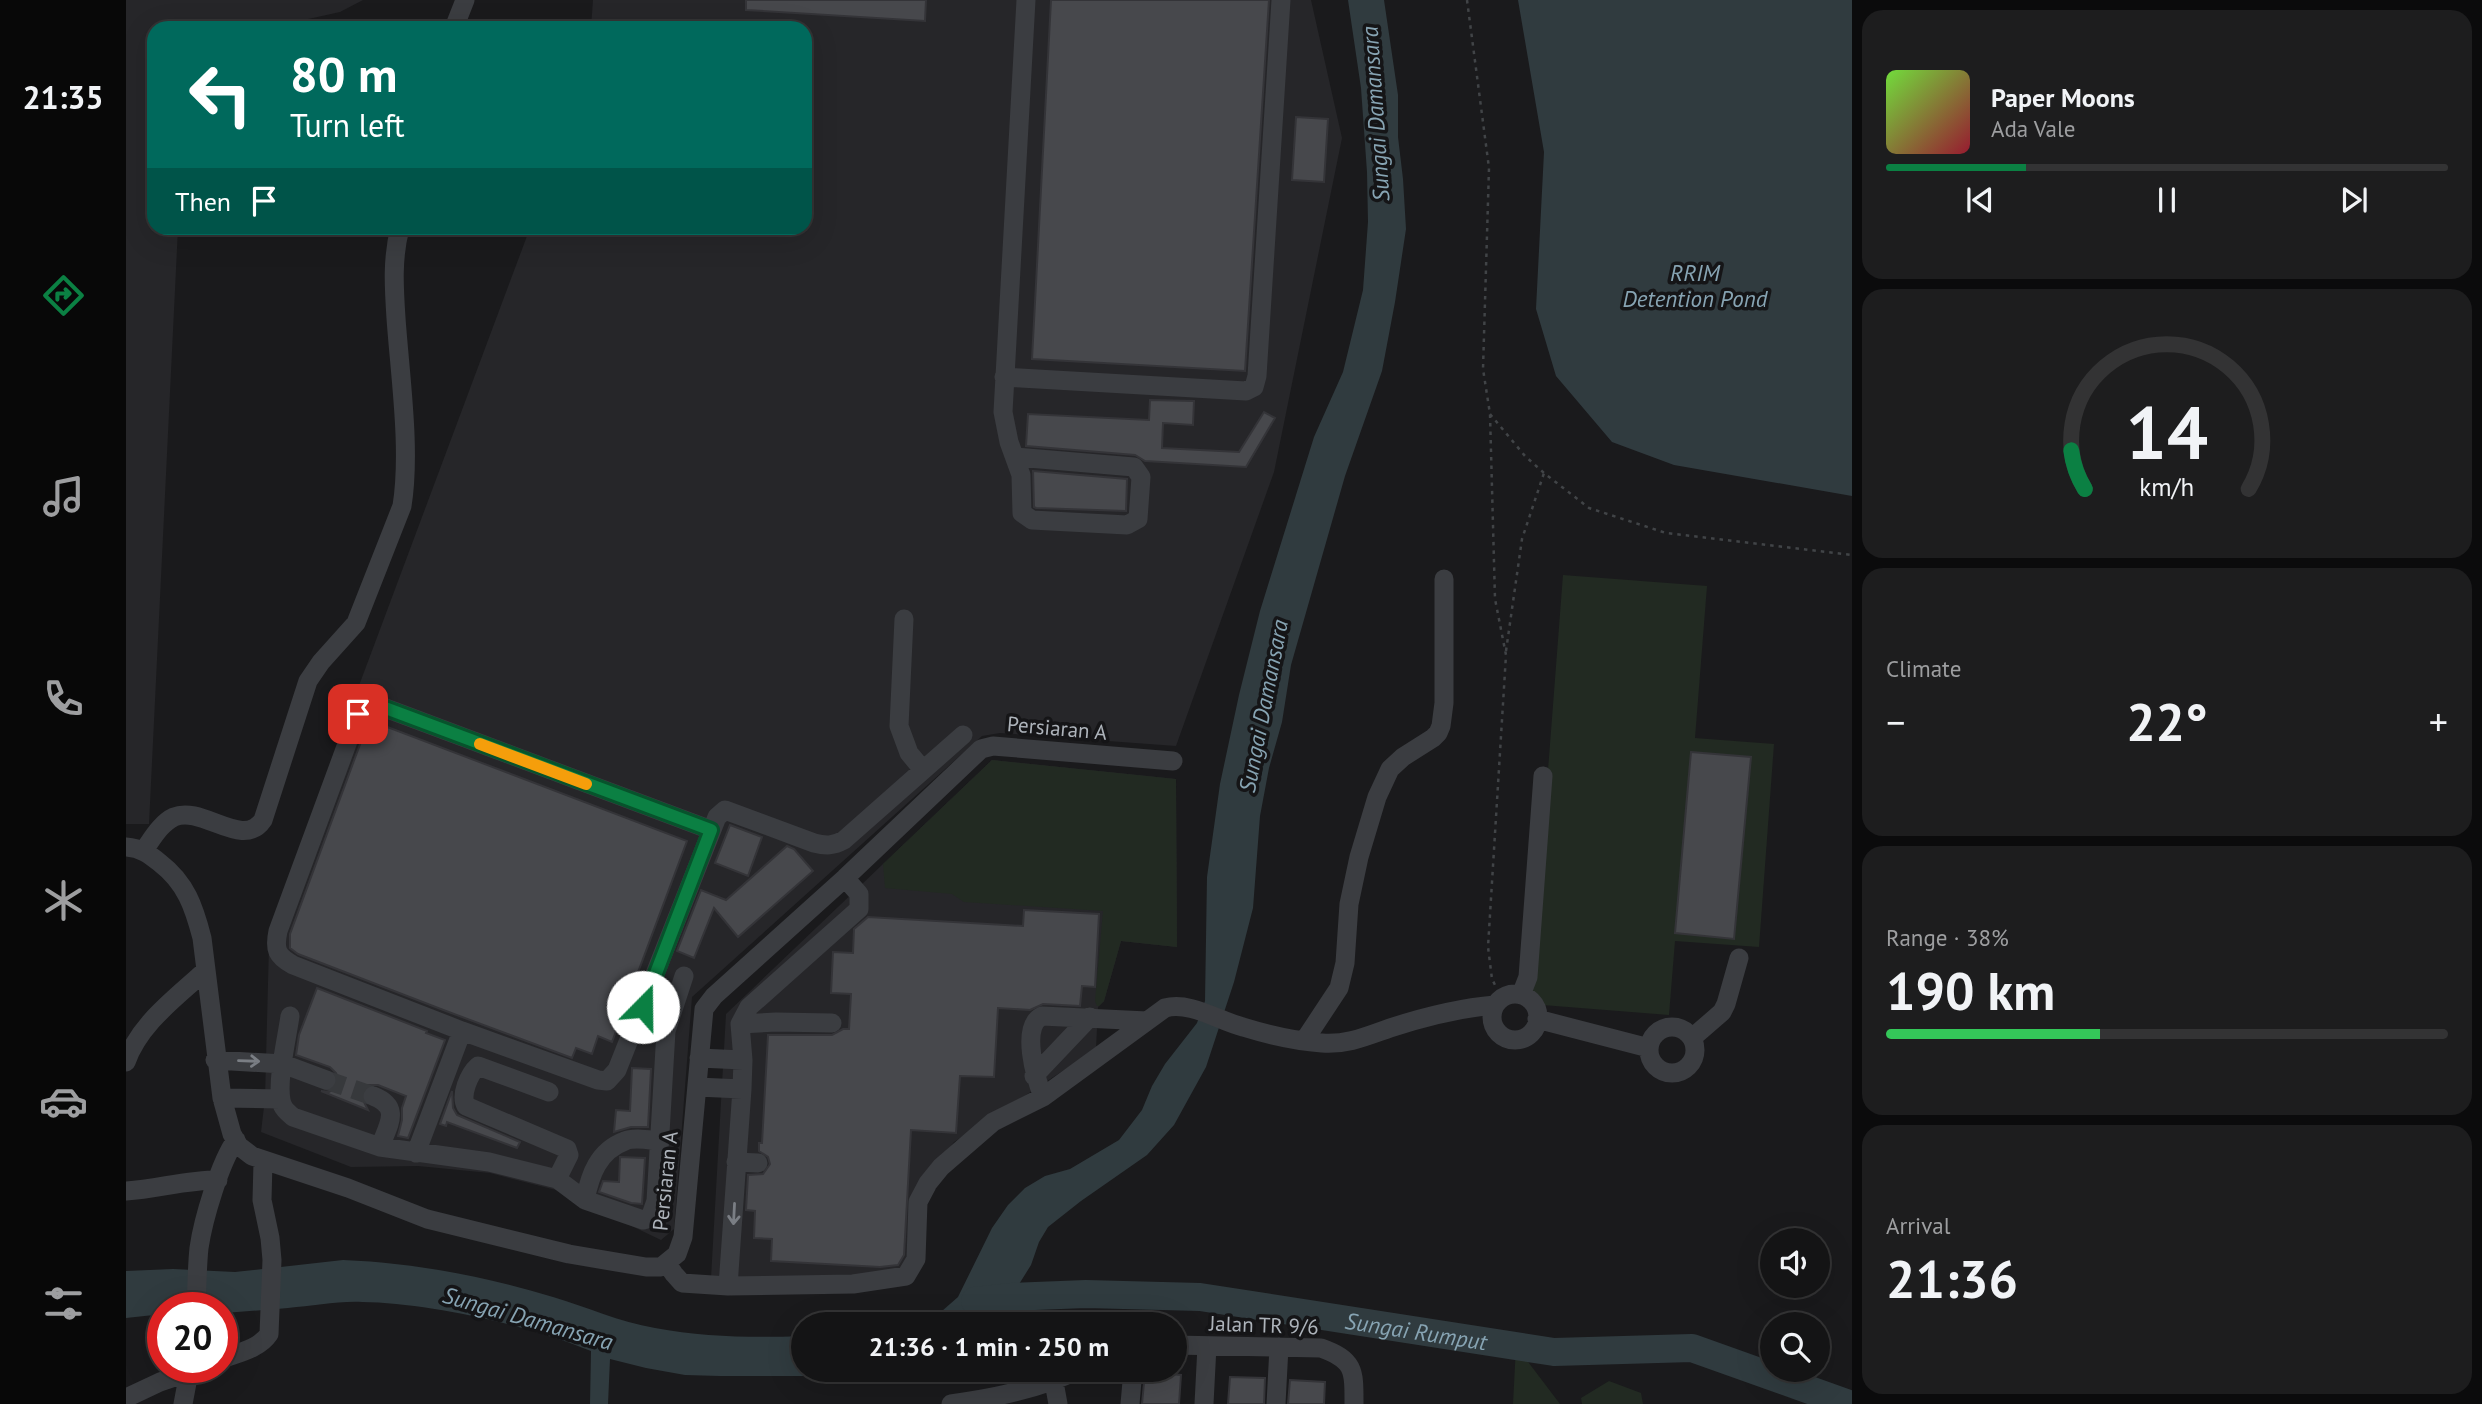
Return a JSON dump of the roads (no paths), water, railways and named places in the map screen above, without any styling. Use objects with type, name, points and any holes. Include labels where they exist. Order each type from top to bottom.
[{"type":"street","points":[[457,21],[465,0]]},
{"type":"street","points":[[1015,457],[1135,467],[1141,477],[1138,519],[1127,525],[1028,519],[1022,513],[1021,475],[1004,425],[1004,377],[1026,0]]},
{"type":"street","points":[[1004,377],[1245,391],[1254,387],[1258,362],[1281,0]]},
{"type":"street","points":[[399,235],[393,268],[405,489],[402,506],[356,623],[308,681],[264,820],[259,827],[254,830],[241,830],[186,815],[174,817],[135,849],[175,874],[187,891],[197,918],[222,1098],[236,1140],[245,1151],[263,1162],[348,1188],[427,1219],[569,1254],[646,1267],[661,1267],[667,1264],[682,1283],[729,1286],[853,1284],[906,1276],[916,1259],[918,1202],[941,1167],[993,1122],[1043,1097],[1165,1008],[1173,1006],[1191,1009],[1239,1027],[1326,1044],[1358,1041],[1428,1017],[1498,1002],[1513,994],[1521,995],[1534,1004],[1537,1020],[1530,1034],[1524,1038],[1508,1039],[1496,1030],[1492,1022],[1498,1002]]},
{"type":"street","points":[[1304,1041],[1339,988],[1345,963],[1349,904],[1359,857],[1377,797],[1390,769],[1403,757],[1433,738],[1441,726],[1444,703],[1444,579]]},
{"type":"street","points":[[904,619],[899,726],[909,752],[923,770]]},
{"type":"street","points":[[711,830],[380,706],[367,705],[358,714],[278,931],[275,946],[279,957],[293,965],[462,1031],[607,1081],[613,1077],[717,817],[725,810],[814,843],[835,845],[844,840],[962,735]]},
{"type":"street","name":"Persiaran A","points":[[667,1264],[677,1254],[683,1237],[704,1009],[714,996],[845,878],[981,749],[993,746],[1173,761]]},
{"type":"street","points":[[1521,995],[1528,977],[1543,776]]},
{"type":"street","points":[[729,1286],[742,1089],[740,1024],[749,1007],[859,909],[859,894],[845,878]]},
{"type":"street","points":[[771,946],[792,969]]},
{"type":"street","points":[[1692,1038],[1721,1012],[1726,1004],[1740,958]]},
{"type":"street","points":[[126,1062],[139,1035],[151,1021],[206,970]]},
{"type":"street","points":[[290,1016],[280,1099],[285,1110],[293,1117],[380,1147],[489,1162],[557,1179],[585,1200],[643,1220],[650,1218],[656,1201],[666,1031],[684,976]]},
{"type":"street","points":[[1043,1097],[1032,1063],[1032,1024],[1037,1018],[1090,1017],[1147,1021]]},
{"type":"street","points":[[1034,1076],[1090,1017]]},
{"type":"street","points":[[1537,1020],[1649,1048]]},
{"type":"street","points":[[740,1024],[776,1021],[832,1023]]},
{"type":"street","points":[[1676,1027],[1692,1038],[1694,1056],[1690,1065],[1682,1071],[1663,1071],[1650,1058],[1649,1048],[1658,1032],[1676,1027]]},
{"type":"street","points":[[416,1153],[462,1031]]},
{"type":"street","points":[[699,1058],[743,1060]]},
{"type":"street","points":[[215,1060],[283,1064],[326,1080]]},
{"type":"street","points":[[549,1092],[478,1066],[473,1071],[463,1102],[466,1106],[567,1149],[569,1155],[557,1179]]},
{"type":"street","points":[[697,1087],[742,1089]]},
{"type":"street","points":[[373,1096],[385,1101],[390,1107],[391,1116],[380,1147]]},
{"type":"street","points":[[222,1098],[280,1099]]},
{"type":"street","points":[[197,1292],[199,1246],[218,1180],[229,1150],[236,1140]]},
{"type":"street","points":[[585,1200],[590,1174],[596,1163],[609,1151],[626,1140],[659,1140]]},
{"type":"street","points":[[238,1352],[264,1341],[269,1334],[272,1260],[262,1200],[263,1162]]},
{"type":"street","points":[[737,1163],[758,1163]]},
{"type":"street","points":[[126,1191],[156,1189],[190,1180],[218,1180]]},
{"type":"street","name":"Jalan TR 9/6","points":[[1187,1345],[1321,1348],[1348,1362],[1354,1381],[1354,1404]]},
{"type":"street","points":[[1204,1404],[1207,1346]]},
{"type":"street","points":[[1276,1404],[1279,1347]]},
{"type":"street","points":[[951,1404],[1008,1396],[1054,1382],[1058,1404]]},
{"type":"street","points":[[1130,1404],[1132,1382]]},
{"type":"street","points":[[126,1398],[158,1383]]},
{"type":"street","points":[[183,1404],[190,1383]]},
{"type":"water","name":"Sungai Damansara","points":[[1348,0],[1384,0],[1398,95],[1398,137],[1406,229],[1395,302],[1382,371],[1345,476],[1291,665],[1282,722],[1269,768],[1260,816],[1253,908],[1234,982],[1206,1067],[1174,1125],[1147,1155],[1048,1227],[1031,1265],[1011,1297],[988,1312],[941,1312],[958,1297],[992,1228],[1008,1205],[1025,1188],[1045,1176],[1070,1169],[1119,1140],[1142,1110],[1165,1064],[1197,1023],[1205,1001],[1207,877],[1220,784],[1239,695],[1260,611],[1314,437],[1343,372],[1363,290],[1368,222],[1361,88]]},
{"type":"water","name":"RRIM Detention Pond","points":[[1518,0],[1852,0],[1852,496],[1674,465],[1612,442],[1556,376],[1536,309],[1544,152]]},
{"type":"water","name":"Sungai Damansara","points":[[343,1260],[423,1267],[527,1290],[655,1328],[729,1336],[791,1336],[791,1376],[685,1375],[610,1359],[608,1404],[590,1404],[591,1351],[509,1324],[448,1311],[389,1303],[353,1302],[238,1312],[238,1292],[147,1292],[147,1316],[126,1318],[126,1271],[173,1269],[235,1272]]},
{"type":"waterway","name":"Sungai Rumput","points":[[975,1301],[1086,1294],[1200,1297],[1554,1352],[1692,1348],[1849,1404]]},
{"type":"tunnel","points":[[326,1080],[373,1096]]}]
